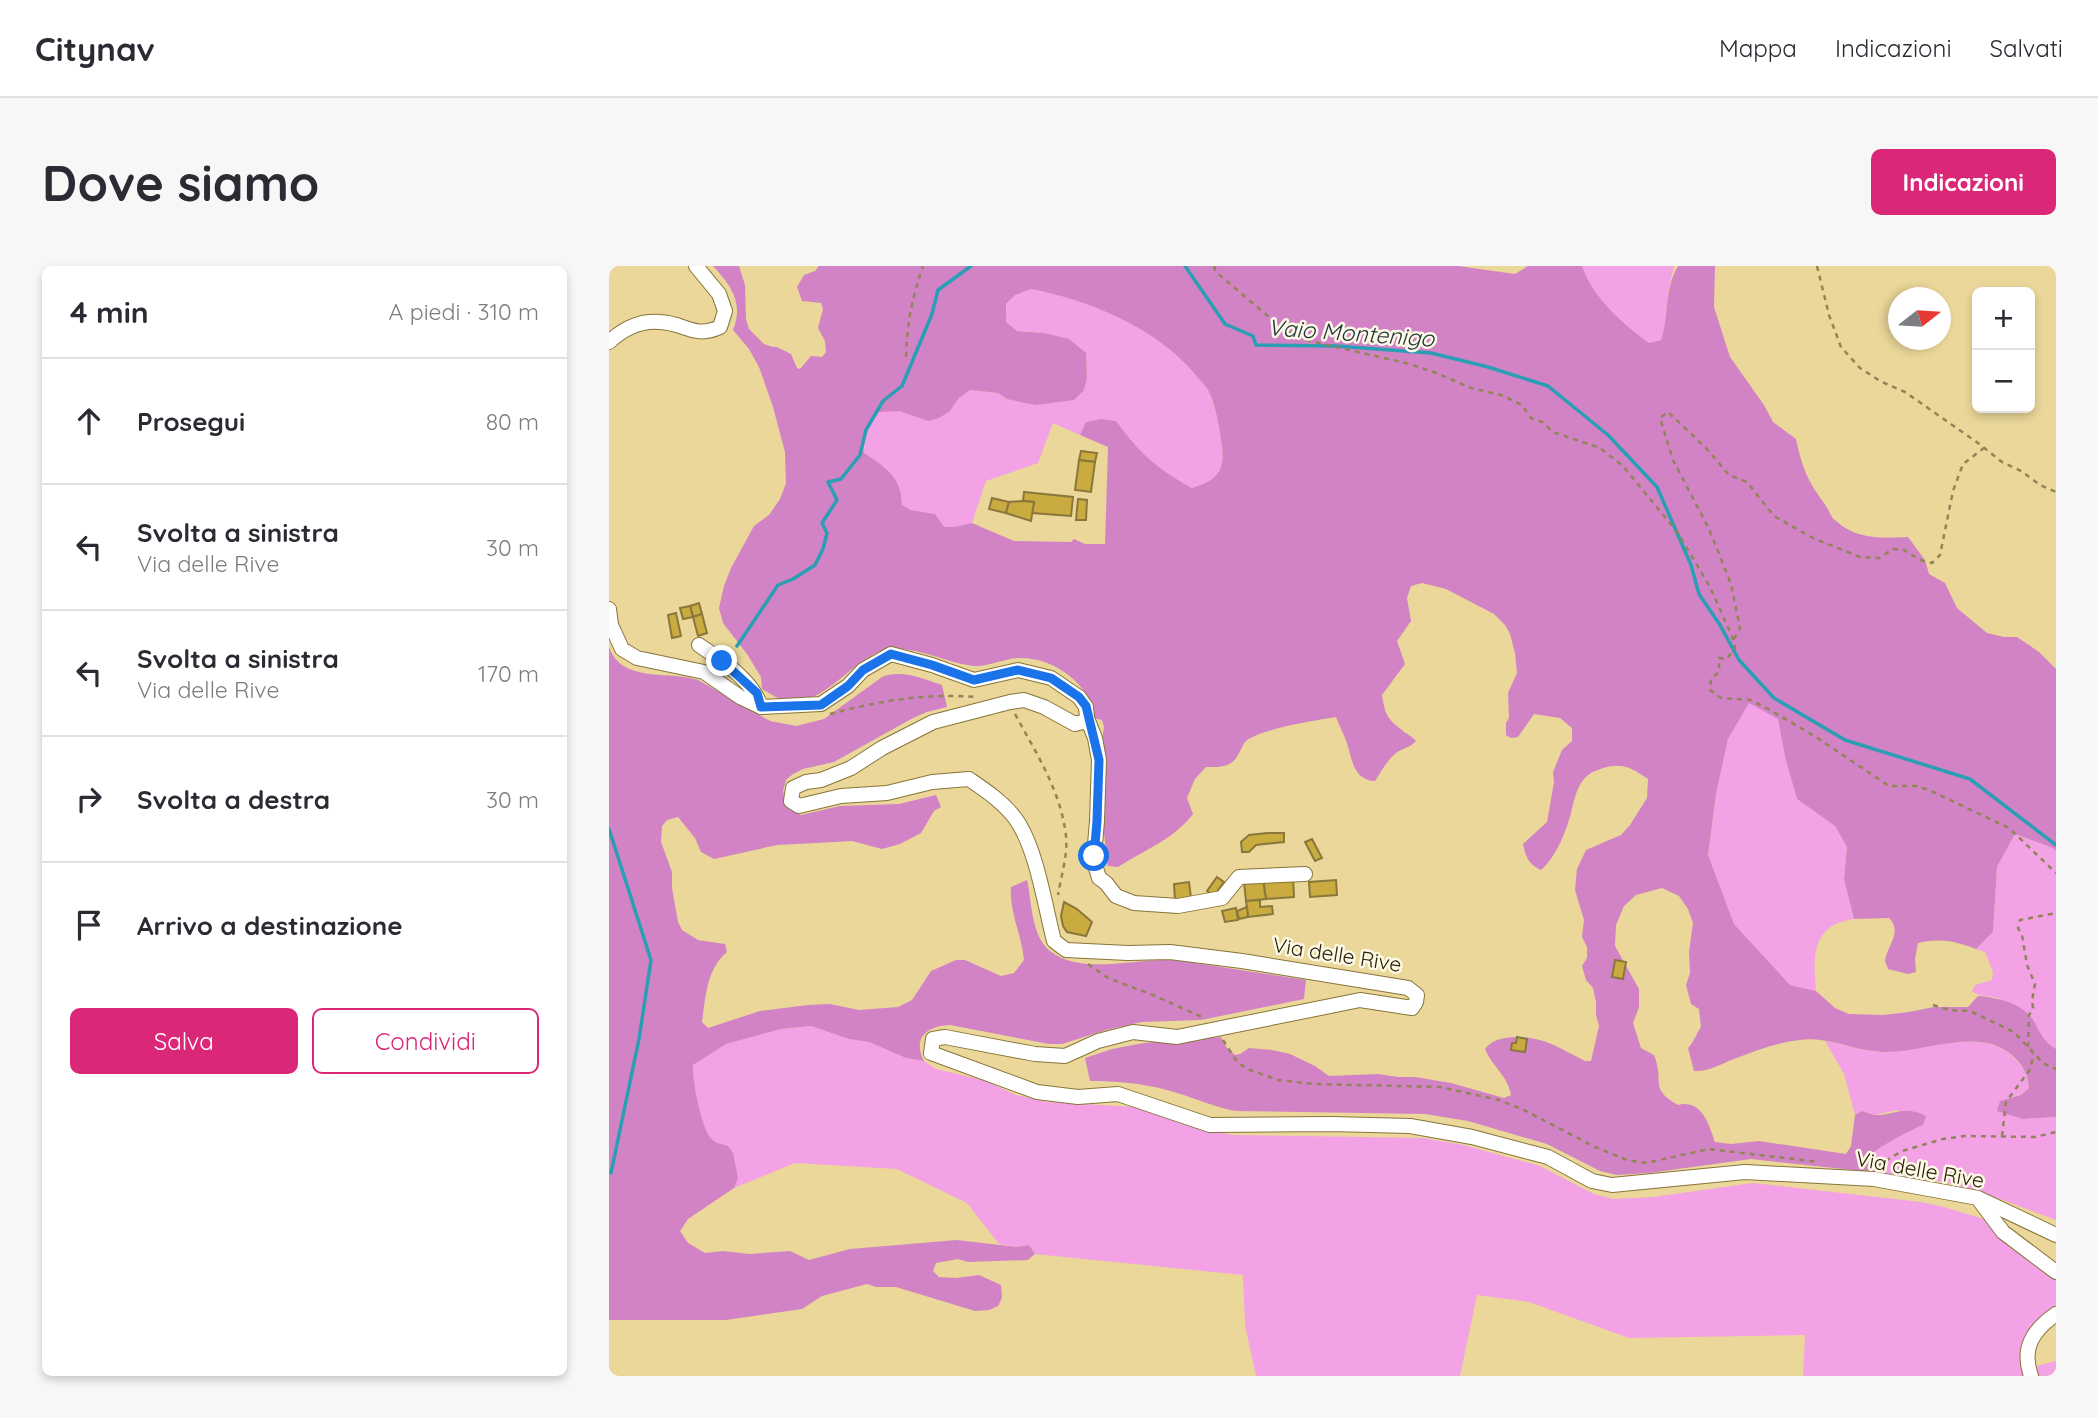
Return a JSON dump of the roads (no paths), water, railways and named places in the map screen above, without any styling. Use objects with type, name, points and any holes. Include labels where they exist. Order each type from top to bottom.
[{"type":"street","points":[[609,342],[626,328],[644,323],[661,322],[695,332],[709,332],[720,327],[725,311],[719,294],[696,266]]},
{"type":"street","points":[[609,609],[611,625],[622,649],[637,658],[703,672],[740,697],[761,707],[821,705],[848,686],[863,670],[891,654],[974,680],[1018,670],[1051,678],[1079,697],[1086,706],[1099,760],[1094,856],[1096,869],[1099,878],[1116,896],[1135,904],[1178,906],[1221,898],[1240,877],[1305,874]]},
{"type":"street","points":[[699,645],[722,661],[757,693],[761,707]]},
{"type":"street","name":"Via delle Rive","points":[[1087,718],[1075,724],[1044,707],[1024,700],[933,722],[882,748],[851,768],[793,788],[791,801],[799,806],[841,796],[887,793],[932,782],[969,779],[997,799],[1015,818],[1031,855],[1054,942],[1066,950],[1170,952],[1242,961],[1408,988],[1417,995],[1416,1002],[1412,1009],[1360,1000],[1177,1037],[1133,1032],[1098,1041],[1065,1056],[1035,1054],[945,1037],[933,1039],[930,1053],[1037,1092],[1078,1097],[1118,1094],[1210,1125],[1410,1126],[1472,1137],[1548,1157],[1592,1181],[1612,1185],[1745,1172],[1874,1179],[1978,1198],[2056,1235]]},
{"type":"street","points":[[1978,1198],[2003,1232],[2056,1272]]},
{"type":"street","points":[[2031,1376],[2026,1355],[2029,1342],[2047,1320],[2056,1314]]},
{"type":"waterway","points":[[737,646],[778,585],[815,565],[827,533],[822,523],[837,500],[828,482],[841,479],[860,455],[866,430],[883,401],[902,386],[932,314],[938,290],[971,266]]},
{"type":"waterway","name":"Vaio Montenigo","points":[[1185,266],[1225,324],[1253,336],[1256,345],[1336,346],[1431,353],[1548,386],[1608,435],[1657,487],[1691,565],[1699,594],[1739,660],[1774,698],[1845,740],[1970,779],[2056,845]]},
{"type":"waterway","points":[[609,829],[651,960],[639,1039],[611,1173]]}]
